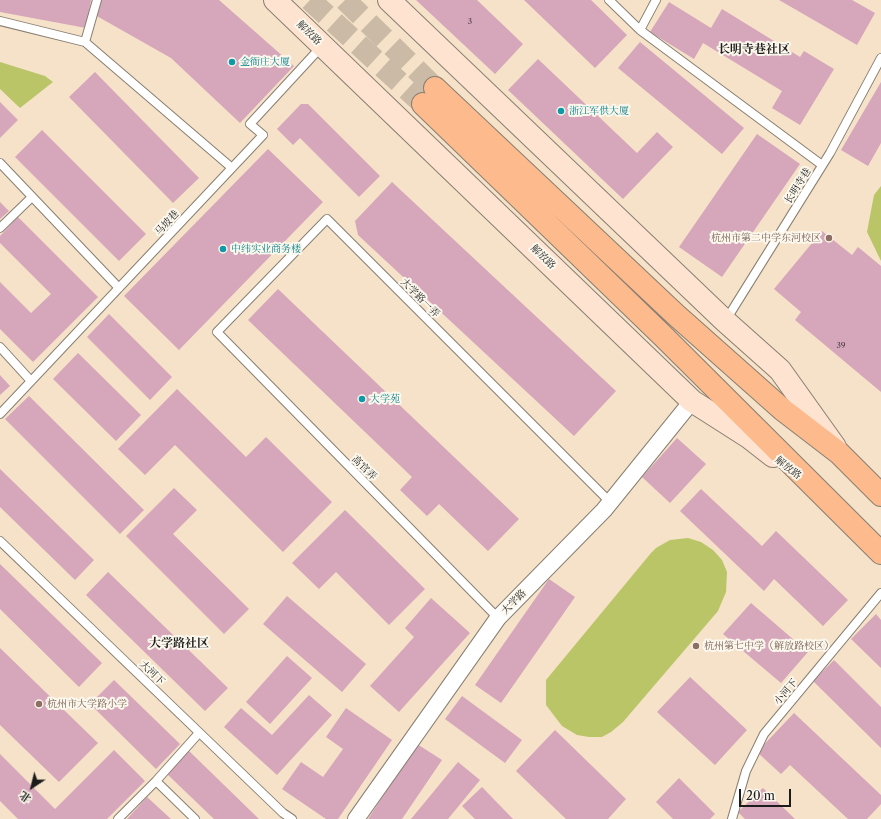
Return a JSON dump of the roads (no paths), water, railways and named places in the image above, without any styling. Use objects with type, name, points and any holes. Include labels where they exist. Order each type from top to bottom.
[{"type":"main road","name":"解放路","points":[[275,0],[692,400],[750,438],[825,497]]},
{"type":"main road","name":"解放路","points":[[389,0],[725,321],[780,370],[839,453]]},
{"type":"main road","name":"解放路","points":[[881,495],[839,453],[783,410],[429,96],[664,337],[881,553]]},
{"type":"street","name":"大学路","points":[[356,819],[498,618],[610,502],[692,400]]},
{"type":"lane","points":[[85,42],[97,0]]},
{"type":"lane","points":[[609,0],[640,30],[822,165]]},
{"type":"lane","points":[[640,30],[656,0]]},
{"type":"lane","points":[[0,21],[85,42],[232,168]]},
{"type":"lane","name":"马坡巷","points":[[0,414],[263,135],[250,124],[323,45]]},
{"type":"lane","name":"长明寺巷","points":[[725,321],[822,165],[881,58]]},
{"type":"lane","points":[[0,164],[119,288]]},
{"type":"lane","points":[[0,228],[32,197]]},
{"type":"lane","name":"大学路一弄","points":[[217,332],[327,220],[610,502]]},
{"type":"lane","name":"高官弄","points":[[217,332],[498,618]]},
{"type":"lane","points":[[0,347],[31,381]]},
{"type":"lane","name":"大河下","points":[[0,541],[200,732],[280,816],[292,819]]},
{"type":"lane","name":"小河下","points":[[732,819],[746,772],[764,734],[881,593]]},
{"type":"lane","points":[[118,819],[156,781],[200,732]]},
{"type":"lane","points":[[156,781],[195,819]]},
{"type":"tunnel","points":[[310,0],[423,104]]},
{"type":"tunnel","points":[[345,0],[435,88]]},
{"type":"place","name":"金衙庄大厦","points":[[232,62]]},
{"type":"place","name":"浙江军供大厦","points":[[561,111]]},
{"type":"place","name":"杭州市第二中学东河校区","points":[[829,238]]},
{"type":"place","name":"中纬实业商务楼","points":[[223,249]]},
{"type":"place","name":"大学苑","points":[[362,399]]},
{"type":"place","name":"杭州第七中学（解放路校区）","points":[[696,646]]},
{"type":"place","name":"杭州市大学路小学","points":[[39,704]]},
{"type":"district","name":"长明寺巷社区","points":[[754,50]]},
{"type":"district","name":"大学路社区","points":[[179,644]]}]
